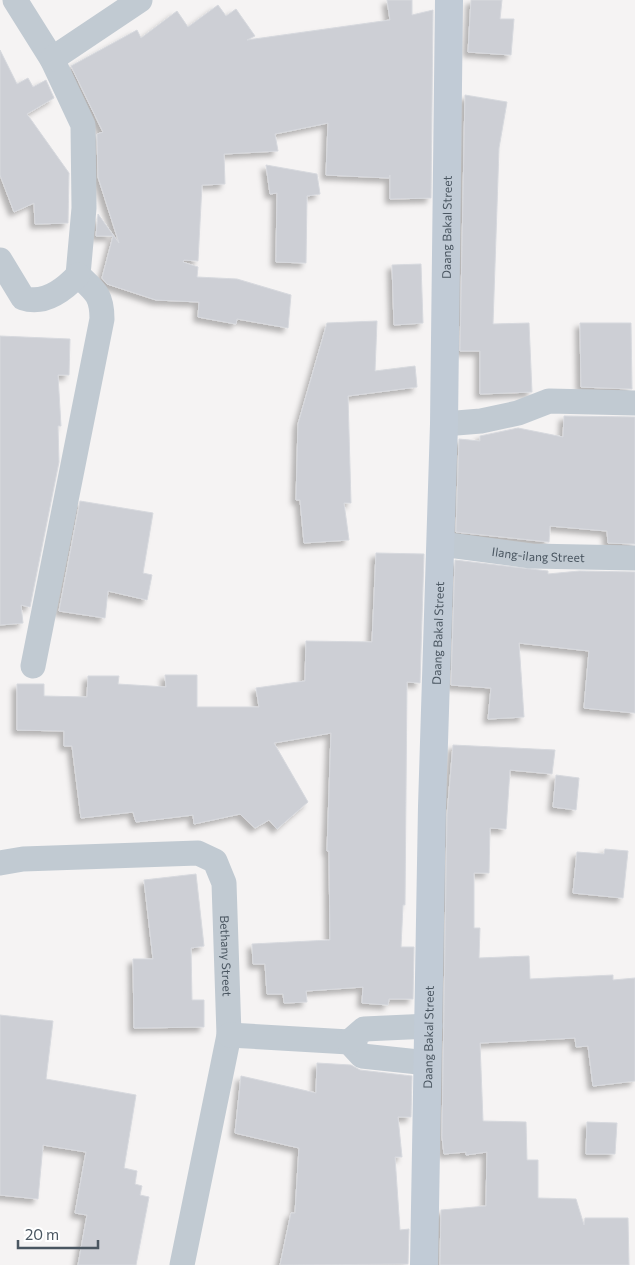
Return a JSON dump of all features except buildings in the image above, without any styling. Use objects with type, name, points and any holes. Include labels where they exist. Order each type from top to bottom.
[{"type":"street","points":[[0,260],[23,298],[42,301],[68,285],[78,275],[84,208],[82,125],[52,59],[15,0]]},
{"type":"street","points":[[52,59],[140,0]]},
{"type":"street","name":"Daang Bakal Street","points":[[424,1265],[430,1026],[432,806],[444,424],[449,0]]},
{"type":"street","points":[[33,666],[102,319],[102,303],[96,291],[78,275]]},
{"type":"street","points":[[444,424],[499,417],[549,402],[635,403]]},
{"type":"street","name":"Ilang-ilang Street","points":[[441,544],[531,556],[635,558]]},
{"type":"street","name":"Bethany Street","points":[[0,862],[23,859],[198,853],[216,861],[224,883],[229,1035],[182,1265]]},
{"type":"street","points":[[349,1042],[364,1029],[430,1026]]},
{"type":"street","points":[[229,1035],[349,1042],[362,1056],[428,1063]]}]
